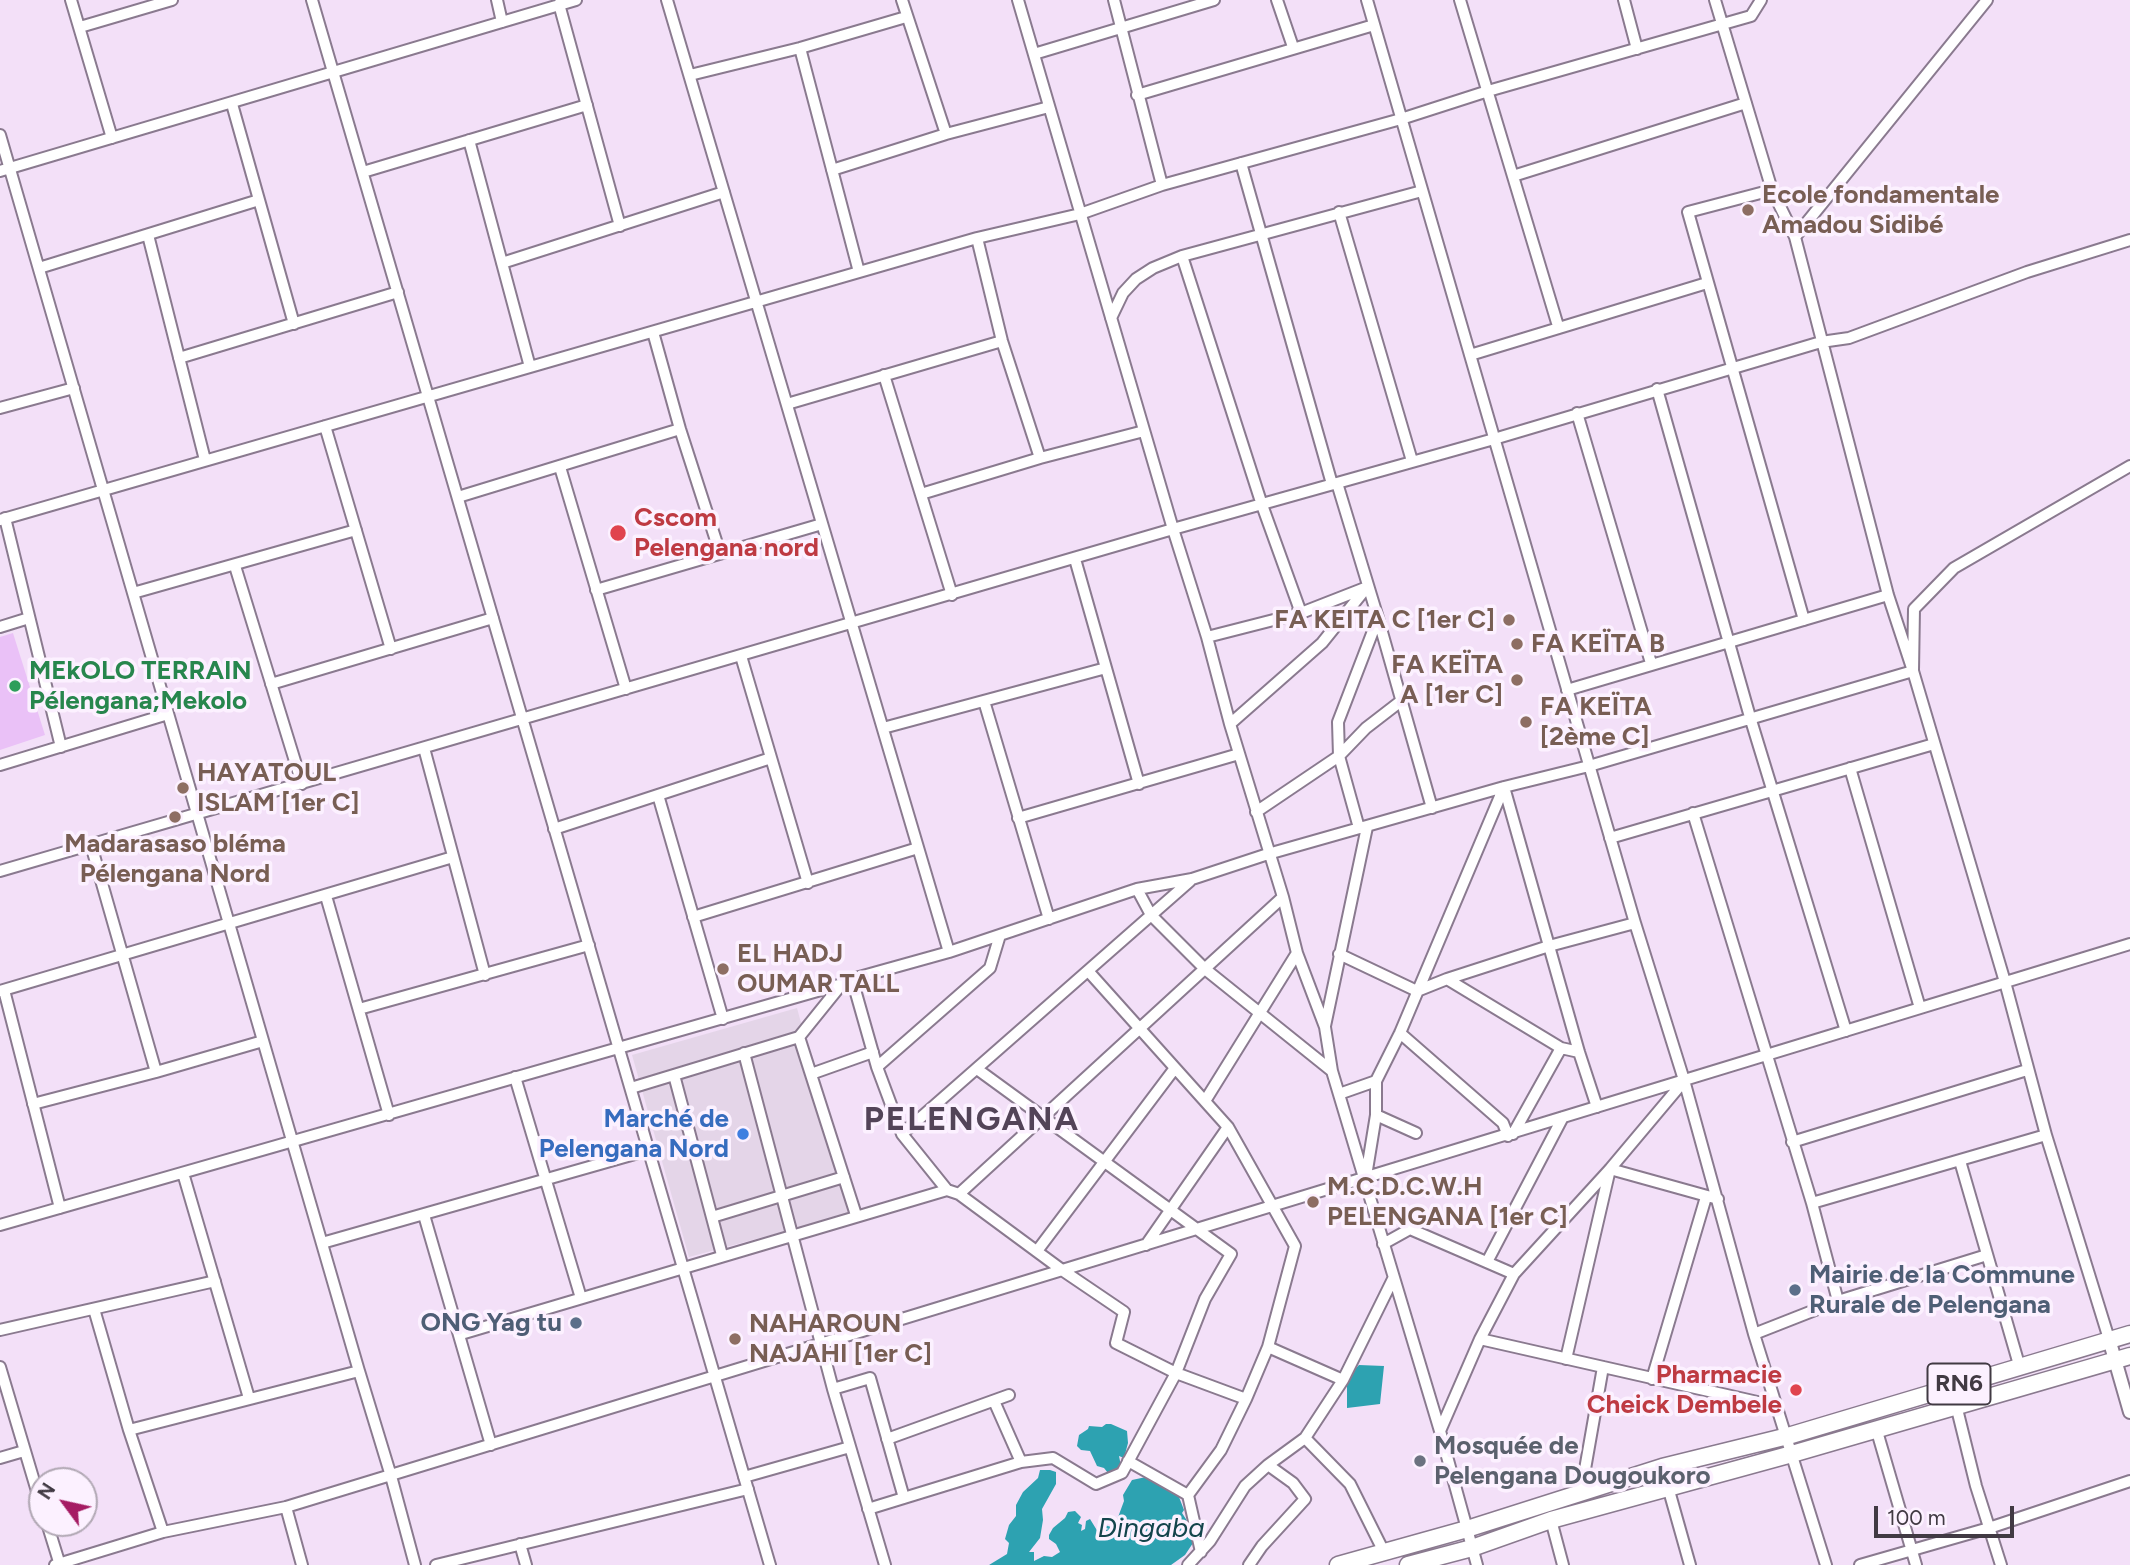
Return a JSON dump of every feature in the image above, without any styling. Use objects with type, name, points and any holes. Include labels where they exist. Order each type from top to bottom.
[{"type":"highway","name":"RN6","points":[[1338,1565],[1467,1529],[1662,1467],[1787,1436],[2130,1334]]},
{"type":"highway","name":"RN6","points":[[1408,1565],[1472,1548],[1551,1520],[1792,1454],[2122,1358]]},
{"type":"main road","points":[[2109,1339],[2122,1358],[2130,1412]]},
{"type":"street","points":[[71,0],[112,138]]},
{"type":"street","points":[[80,27],[172,0]]},
{"type":"street","points":[[312,0],[770,1565]]},
{"type":"street","points":[[497,0],[502,22]]},
{"type":"street","points":[[5,170],[576,0]]},
{"type":"street","points":[[667,0],[949,951]]},
{"type":"street","points":[[902,0],[946,134]]},
{"type":"street","points":[[1018,0],[1173,529],[1207,636],[1297,953],[1325,1027],[1332,1071],[1440,1431],[1477,1565]]},
{"type":"street","points":[[1114,0],[1162,185]]},
{"type":"street","points":[[1034,54],[1214,0]]},
{"type":"street","points":[[1277,0],[1293,47]]},
{"type":"street","points":[[1367,0],[1634,923],[1684,1080],[1775,1406],[1787,1436],[1826,1565]]},
{"type":"street","points":[[1460,0],[1558,326]]},
{"type":"street","points":[[1624,0],[1637,49]]},
{"type":"street","points":[[1715,0],[1772,190],[1795,237],[1888,595],[1913,671],[2005,982],[2046,1135],[2109,1339]]},
{"type":"street","points":[[61,747],[3,519],[977,238],[1080,214],[1162,185],[1401,119],[1751,16],[1761,0]]},
{"type":"street","points":[[1795,237],[1987,0]]},
{"type":"street","points":[[559,4],[620,226]]},
{"type":"street","points":[[690,75],[800,48],[906,17]]},
{"type":"street","points":[[1137,95],[1374,25]]},
{"type":"street","points":[[800,48],[859,272]]},
{"type":"street","points":[[1513,176],[1746,103]]},
{"type":"street","points":[[232,104],[294,324]]},
{"type":"street","points":[[363,172],[587,106]]},
{"type":"street","points":[[832,170],[946,134],[1049,107]]},
{"type":"street","points":[[0,135],[5,170],[74,388],[415,1565]]},
{"type":"street","points":[[469,139],[530,367]]},
{"type":"street","points":[[1241,163],[1335,483],[1378,618],[1432,808]]},
{"type":"street","points":[[1772,190],[1688,212],[1804,620]]},
{"type":"street","points":[[1111,318],[1123,293],[1136,279],[1153,268],[1182,256],[1422,191]]},
{"type":"street","points":[[502,263],[724,192]]},
{"type":"street","points":[[38,268],[259,200]]},
{"type":"street","points":[[1339,212],[1412,461]]},
{"type":"street","points":[[148,235],[205,460]]},
{"type":"street","points":[[977,238],[1002,341],[1040,458]]},
{"type":"street","points":[[0,871],[1173,529],[1494,439],[1657,389],[1821,342],[1849,338],[2027,272],[2130,240]]},
{"type":"street","points":[[1182,256],[1262,505],[1301,613]]},
{"type":"street","points":[[1470,355],[1558,326],[1707,283]]},
{"type":"street","points":[[179,358],[398,292]]},
{"type":"street","points":[[653,332],[680,429],[720,553]]},
{"type":"street","points":[[787,404],[1002,341]]},
{"type":"street","points":[[884,374],[952,594]]},
{"type":"street","points":[[0,408],[74,388]]},
{"type":"street","points":[[1657,389],[1750,717],[1846,1031]]},
{"type":"street","points":[[1577,413],[1651,663]]},
{"type":"street","points":[[325,426],[391,649]]},
{"type":"street","points":[[458,497],[680,429]]},
{"type":"street","points":[[921,494],[1144,430]]},
{"type":"street","points":[[1913,671],[1914,609],[1954,568],[2130,466]]},
{"type":"street","points":[[560,467],[626,689]]},
{"type":"street","points":[[596,590],[822,524]]},
{"type":"street","points":[[133,593],[356,530]]},
{"type":"street","points":[[1075,559],[1139,784]]},
{"type":"street","points":[[235,566],[302,784]]},
{"type":"street","points":[[1207,636],[1301,613],[1367,587]]},
{"type":"street","points":[[1230,723],[1322,643],[1367,587]]},
{"type":"street","points":[[1567,690],[1888,595]]},
{"type":"street","points":[[0,627],[29,618]]},
{"type":"street","points":[[271,684],[493,618]]},
{"type":"street","points":[[1325,1027],[1363,827],[1339,756],[1338,722],[1378,618]]},
{"type":"street","points":[[741,656],[808,883]]},
{"type":"street","points":[[884,728],[1106,668]]},
{"type":"street","points":[[0,1225],[723,1019],[1000,935],[1137,889],[1192,879],[1268,854],[1504,787],[1589,766],[1913,671]]},
{"type":"street","points":[[984,701],[1049,919]]},
{"type":"street","points":[[1256,813],[1339,756],[1366,728],[1401,701]]},
{"type":"street","points":[[0,765],[168,714]]},
{"type":"street","points":[[1610,838],[1934,744]]},
{"type":"street","points":[[424,748],[485,975]]},
{"type":"street","points":[[1018,818],[1239,754]]},
{"type":"street","points":[[555,829],[771,758]]},
{"type":"street","points":[[1850,768],[1920,1008]]},
{"type":"street","points":[[1504,787],[1597,1107]]},
{"type":"street","points":[[1365,1178],[1376,1115],[1376,1081],[1400,1033],[1504,787]]},
{"type":"street","points":[[658,795],[723,1019]]},
{"type":"street","points":[[1693,813],[1812,1203],[1838,1301]]},
{"type":"street","points":[[91,845],[156,1072]]},
{"type":"street","points":[[693,917],[918,848]]},
{"type":"street","points":[[60,1208],[2,990],[453,857]]},
{"type":"street","points":[[902,1134],[1192,879]]},
{"type":"street","points":[[1137,889],[1151,915],[1205,969],[1332,1071]]},
{"type":"street","points":[[326,896],[389,1115]]},
{"type":"street","points":[[959,1194],[1283,897]]},
{"type":"street","points":[[1339,954],[1418,991],[1549,946],[1634,923]]},
{"type":"street","points":[[877,1067],[990,968],[1000,935]]},
{"type":"street","points":[[51,1537],[58,1564],[163,1532],[286,1507],[2130,944]]},
{"type":"street","points":[[359,1009],[589,945]]},
{"type":"street","points":[[1205,1101],[1297,953]]},
{"type":"street","points":[[1088,972],[1228,1127],[1295,1245],[1268,1347],[1246,1399],[1221,1450],[1188,1495]]},
{"type":"street","points":[[1447,979],[1561,1048],[1579,1052]]},
{"type":"street","points":[[631,1087],[799,1037],[847,981]]},
{"type":"street","points":[[847,981],[902,1134],[947,1190],[959,1194],[1124,1312],[1116,1343],[1176,1373],[1246,1399]]},
{"type":"street","points":[[1400,1033],[1503,1123],[1510,1135]]},
{"type":"street","points":[[799,1037],[856,1215]]},
{"type":"street","points":[[33,1104],[263,1041]]},
{"type":"street","points":[[1510,1135],[1561,1048]]},
{"type":"street","points":[[811,1074],[873,1052]]},
{"type":"street","points":[[744,1053],[833,1389],[884,1565]]},
{"type":"street","points":[[1037,1251],[1175,1068]]},
{"type":"street","points":[[868,1509],[1021,1462],[1054,1458],[1096,1484],[1122,1473],[1176,1373],[1205,1299],[1231,1254],[977,1069]]},
{"type":"street","points":[[1792,1142],[2027,1070]]},
{"type":"street","points":[[674,1074],[722,1255]]},
{"type":"street","points":[[515,1077],[581,1298]]},
{"type":"street","points":[[1440,1431],[1480,1339],[1514,1274],[1610,1169],[1684,1080]]},
{"type":"street","points":[[1339,1094],[1376,1081]]},
{"type":"street","points":[[1376,1115],[1416,1133]]},
{"type":"street","points":[[1487,1262],[1563,1117]]},
{"type":"street","points":[[1146,1245],[1228,1127]]},
{"type":"street","points":[[1812,1203],[2046,1135]]},
{"type":"street","points":[[322,1243],[649,1150]]},
{"type":"street","points":[[1960,1161],[2020,1368]]},
{"type":"street","points":[[1610,1169],[1718,1199]]},
{"type":"street","points":[[1566,1359],[1610,1169]]},
{"type":"street","points":[[183,1173],[249,1398]]},
{"type":"street","points":[[712,1217],[844,1177]]},
{"type":"street","points":[[461,1334],[947,1190]]},
{"type":"street","points":[[1652,1379],[1706,1197]]},
{"type":"street","points":[[424,1215],[492,1445]]},
{"type":"street","points":[[1383,1244],[1409,1229],[1514,1274]]},
{"type":"street","points":[[1754,1334],[1838,1301],[1987,1255]]},
{"type":"street","points":[[1188,1565],[1201,1552],[1245,1486],[1305,1438],[1343,1380],[1393,1279]]},
{"type":"street","points":[[0,1330],[215,1281]]},
{"type":"street","points":[[94,1309],[129,1430],[163,1532]]},
{"type":"street","points":[[1480,1339],[1775,1406]]},
{"type":"street","points":[[1268,1347],[1343,1380]]},
{"type":"street","points":[[0,1367],[28,1467]]},
{"type":"street","points":[[1581,1492],[1603,1367]]},
{"type":"street","points":[[129,1430],[359,1371]]},
{"type":"street","points":[[833,1389],[870,1378],[904,1498]]},
{"type":"street","points":[[887,1439],[1009,1395]]},
{"type":"street","points":[[994,1401],[1021,1462]]},
{"type":"street","points":[[1956,1405],[1976,1486],[2001,1565]]},
{"type":"street","points":[[1876,1428],[1916,1565]]},
{"type":"street","points":[[1305,1438],[1350,1484],[1384,1552]]},
{"type":"street","points":[[744,1477],[850,1447]]},
{"type":"street","points":[[0,1458],[23,1451]]},
{"type":"street","points":[[1128,1461],[1188,1495],[1201,1552]]},
{"type":"street","points":[[1249,1565],[1262,1546],[1305,1499],[1293,1483],[1268,1465]]},
{"type":"street","points":[[1860,1565],[1989,1528],[2130,1481]]},
{"type":"street","points":[[1668,1487],[1690,1565]]},
{"type":"street","points":[[436,1565],[748,1489]]},
{"type":"street","points":[[286,1507],[302,1565]]},
{"type":"street","points":[[1551,1520],[1563,1565]]},
{"type":"street","points":[[520,1544],[526,1565]]},
{"type":"shaded area","name":"MEkOLO TERRAIN Pélengana;Mekolo","points":[[13,633],[45,735],[0,750],[0,637]]},
{"type":"shaded area","name":"Marché de Pelengana Nord","points":[[797,1008],[853,1213],[689,1257],[632,1055]]},
{"type":"water","points":[[1359,1365],[1384,1366],[1380,1404],[1347,1408],[1347,1377]]},
{"type":"water","points":[[1106,1424],[1127,1431],[1128,1443],[1124,1458],[1119,1456],[1121,1466],[1108,1473],[1097,1466],[1090,1451],[1081,1450],[1077,1446],[1079,1435],[1089,1426],[1102,1427]]},
{"type":"water","name":"Dingaba","points":[[1040,1470],[1056,1472],[1056,1484],[1042,1509],[1040,1538],[1029,1552],[1034,1552],[1034,1561],[1044,1556],[1052,1557],[1060,1552],[1056,1544],[1049,1539],[1049,1535],[1068,1512],[1075,1511],[1081,1517],[1078,1523],[1082,1525],[1081,1531],[1090,1519],[1098,1532],[1109,1529],[1103,1527],[1105,1525],[1114,1528],[1124,1501],[1123,1495],[1132,1480],[1146,1477],[1179,1497],[1184,1510],[1182,1513],[1193,1530],[1195,1540],[1185,1555],[1171,1565],[989,1565],[1007,1554],[1009,1543],[1005,1539],[1009,1525],[1016,1516],[1016,1505],[1023,1492],[1038,1478]]},
{"type":"place","name":"Ecole fondamentale Amadou Sidibé","points":[[1748,210]]},
{"type":"place","name":"Cscom Pelengana nord","points":[[618,533]]},
{"type":"place","name":"FA KEITA C [1er C]","points":[[1509,620]]},
{"type":"place","name":"FA KEÏTA B","points":[[1517,644]]},
{"type":"place","name":"FA KEÏTA A [1er C]","points":[[1517,680]]},
{"type":"place","name":"MEkOLO TERRAIN Pélengana;Mekolo","points":[[15,686]]},
{"type":"place","name":"FA KEÏTA [2ème C]","points":[[1526,722]]},
{"type":"place","name":"HAYATOUL ISLAM [1er C]","points":[[183,788]]},
{"type":"place","name":"Madarasaso bléma Pélengana Nord","points":[[175,817]]},
{"type":"place","name":"EL HADJ OUMAR TALL","points":[[723,969]]},
{"type":"place","name":"Marché de Pelengana Nord","points":[[743,1134]]},
{"type":"place","name":"M.C.D.C.W.H PELENGANA [1er C]","points":[[1313,1202]]},
{"type":"place","name":"Mairie de la Commune Rurale de Pelengana","points":[[1795,1290]]},
{"type":"place","name":"ONG Yag tu","points":[[576,1323]]},
{"type":"place","name":"NAHAROUN NAJAHI [1er C]","points":[[735,1339]]},
{"type":"place","name":"Pharmacie Cheick Dembele","points":[[1796,1390]]},
{"type":"place","name":"Mosquée de Pelengana Dougoukoro","points":[[1420,1461]]},
{"type":"district","name":"PELENGANA","points":[[972,1120]]}]
